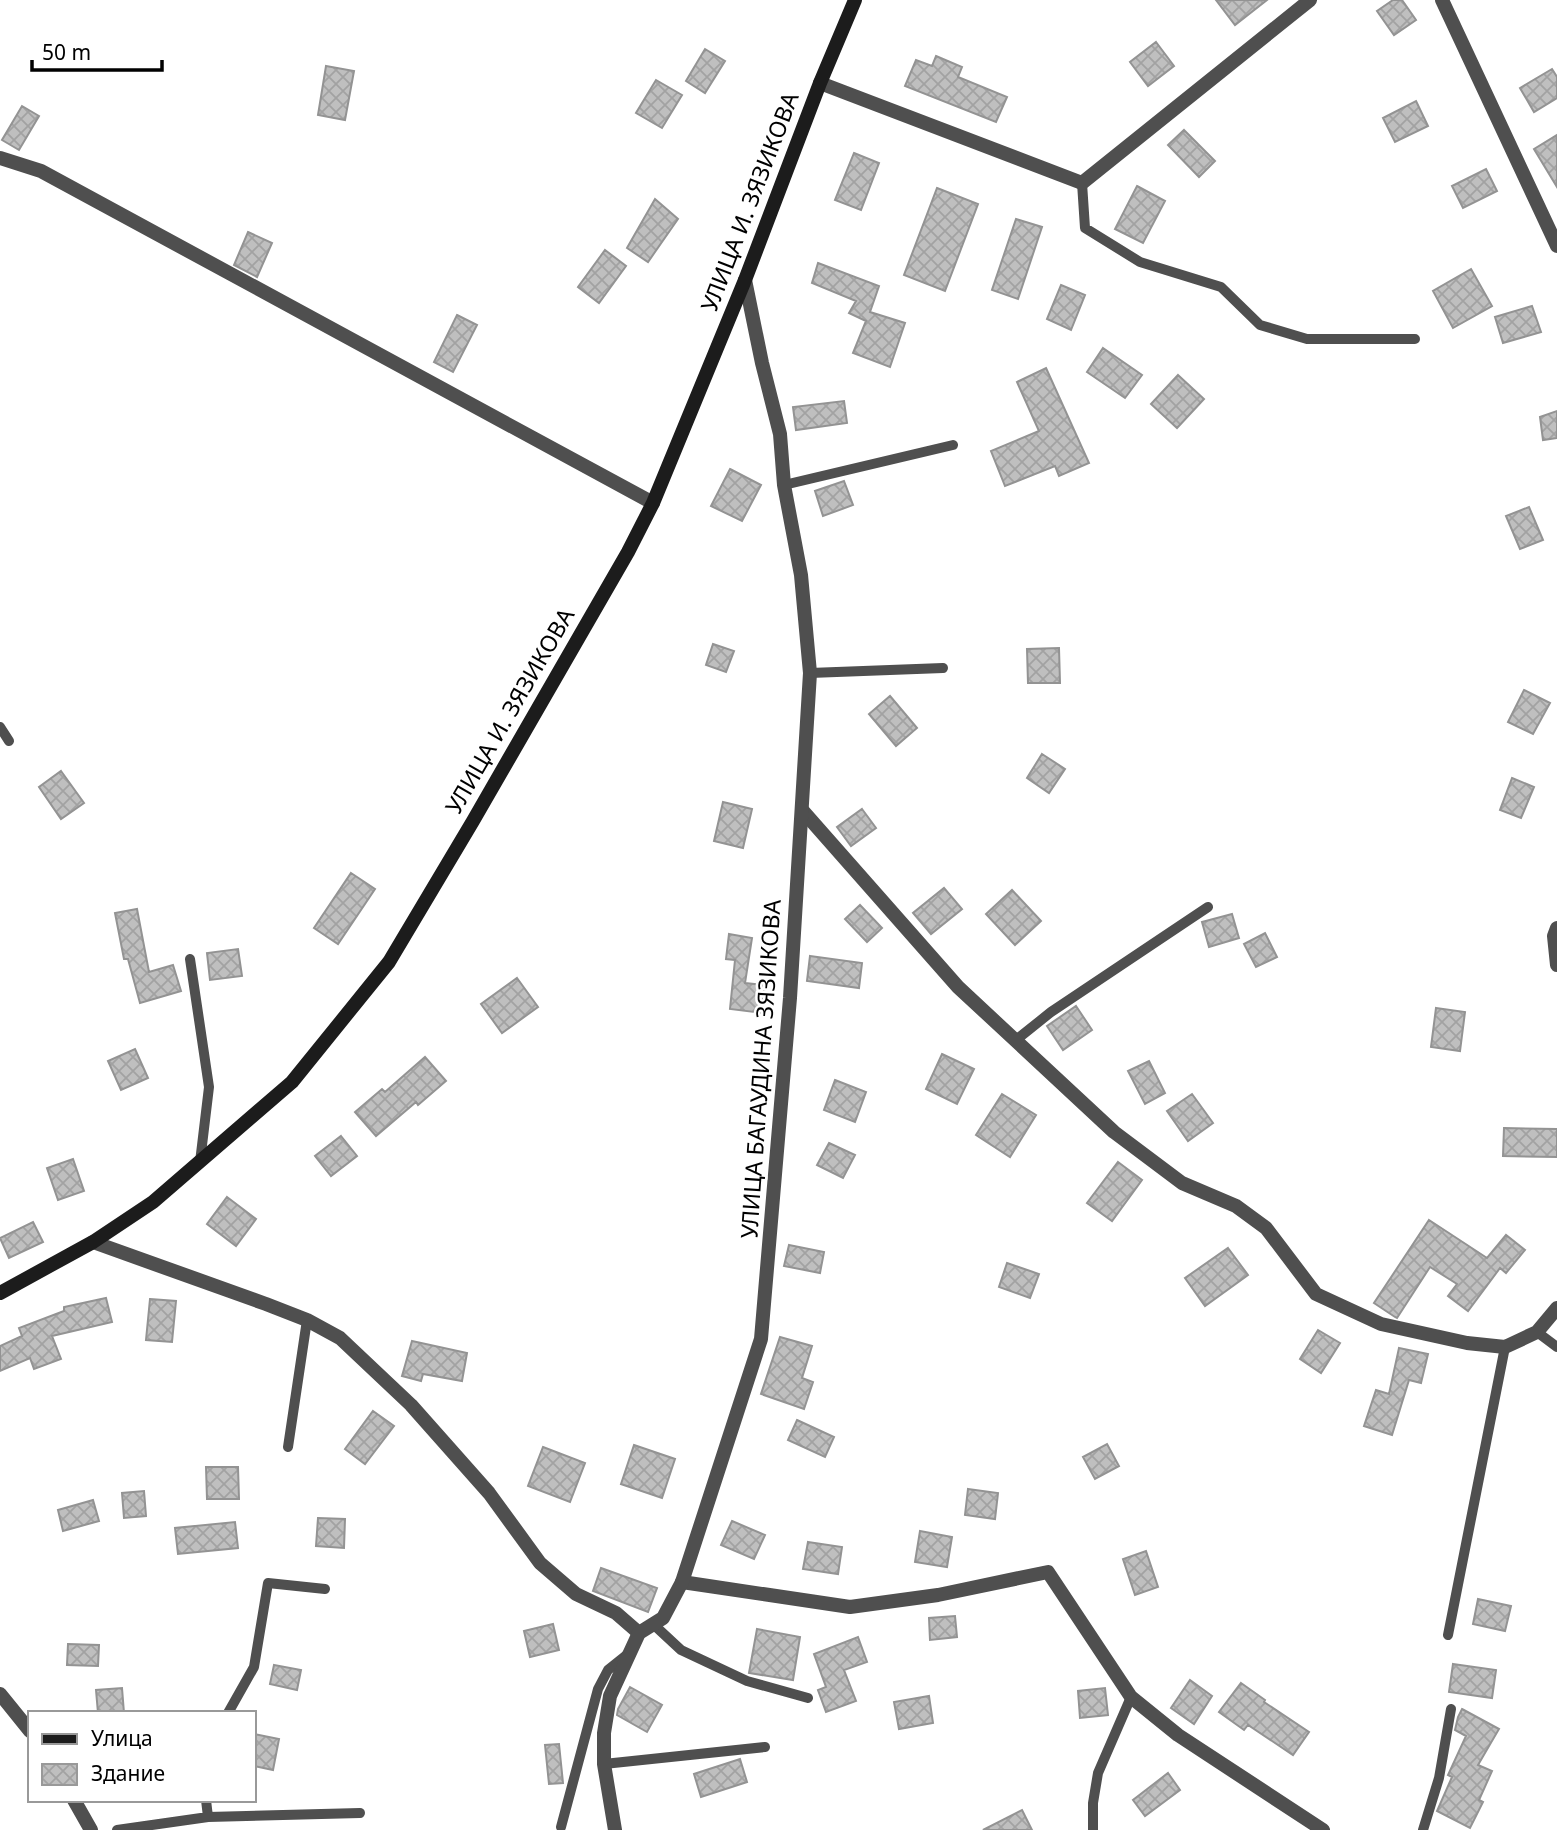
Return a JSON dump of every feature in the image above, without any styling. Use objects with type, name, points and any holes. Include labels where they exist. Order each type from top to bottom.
[{"type":"main road","name":"УЛИЦА И. ЗЯЗИКОВА","points":[[0,1293],[93,1242],[153,1202],[292,1082],[389,962],[507,763],[628,552],[653,503],[745,280],[820,83],[855,0]]},
{"type":"street","points":[[820,83],[1082,183],[1310,0]]},
{"type":"street","points":[[1442,0],[1557,246]]},
{"type":"street","points":[[0,159],[41,171],[653,503]]},
{"type":"street","name":"УЛИЦА БАГАУДИНА ЗЯЗИКОВА","points":[[639,1633],[663,1618],[682,1582],[761,1339],[790,998],[810,673],[801,575],[784,485],[780,434],[745,280]]},
{"type":"street","points":[[802,810],[958,987],[1124,1139],[1182,1183],[1236,1206],[1266,1227],[1316,1294],[1381,1324],[1468,1343],[1505,1347],[1538,1332],[1557,1308]]},
{"type":"street","points":[[1557,928],[1554,936],[1557,965]]},
{"type":"street","points":[[93,1242],[307,1320],[340,1338],[411,1405],[489,1493],[540,1563],[576,1594],[616,1613],[639,1633],[610,1696],[604,1733],[604,1764],[615,1830]]},
{"type":"street","points":[[682,1582],[850,1607],[938,1595],[1048,1572],[1132,1697],[1178,1735],[1323,1830]]},
{"type":"street","points":[[0,1694],[28,1729]]},
{"type":"street","points":[[75,1802],[91,1830]]},
{"type":"lane","points":[[1082,183],[1085,228],[1140,262],[1221,287],[1260,325],[1307,339],[1415,339]]},
{"type":"lane","points":[[784,485],[953,445]]},
{"type":"lane","points":[[810,673],[943,668]]},
{"type":"lane","points":[[0,727],[9,740]]},
{"type":"lane","points":[[1016,1040],[1051,1012],[1208,907]]},
{"type":"lane","points":[[190,960],[209,1087],[200,1162]]},
{"type":"lane","points":[[288,1447],[307,1320]]},
{"type":"lane","points":[[1538,1332],[1557,1347]]},
{"type":"lane","points":[[1448,1635],[1505,1347]]},
{"type":"lane","points":[[229,1711],[254,1667],[268,1583],[325,1589]]},
{"type":"lane","points":[[653,1624],[681,1650],[747,1681],[808,1698]]},
{"type":"lane","points":[[561,1828],[598,1689],[608,1670],[630,1653]]},
{"type":"lane","points":[[1093,1830],[1093,1803],[1098,1773],[1132,1697]]},
{"type":"lane","points":[[1423,1830],[1438,1778],[1451,1709]]},
{"type":"lane","points":[[604,1764],[765,1747]]},
{"type":"lane","points":[[206,1802],[208,1817]]},
{"type":"lane","points":[[117,1830],[208,1817],[360,1813]]},
{"type":"building","points":[[1216,0],[1267,0],[1235,25]]},
{"type":"building","points":[[1393,0],[1402,0],[1416,20],[1394,35],[1377,11]]},
{"type":"building","points":[[1156,42],[1174,66],[1148,86],[1130,62]]},
{"type":"building","points":[[705,49],[725,61],[705,93],[686,81]]},
{"type":"building","points":[[936,56],[962,67],[958,77],[1007,97],[996,122],[905,86],[916,60],[932,66]]},
{"type":"building","points":[[326,66],[354,71],[345,120],[318,115]]},
{"type":"building","points":[[1552,69],[1557,77],[1557,98],[1534,112],[1520,88]]},
{"type":"building","points":[[656,80],[682,95],[662,128],[636,113]]},
{"type":"building","points":[[1416,101],[1428,126],[1395,142],[1383,118]]},
{"type":"building","points":[[22,106],[39,116],[19,150],[2,140]]},
{"type":"building","points":[[1184,130],[1215,161],[1199,177],[1168,145]]},
{"type":"building","points":[[1557,135],[1557,187],[1534,149]]},
{"type":"building","points":[[854,153],[879,163],[861,210],[835,200]]},
{"type":"building","points":[[1486,169],[1497,191],[1463,208],[1452,186]]},
{"type":"building","points":[[1137,186],[1165,201],[1143,243],[1115,229]]},
{"type":"building","points":[[937,188],[978,204],[945,291],[904,275]]},
{"type":"building","points":[[655,199],[678,219],[648,262],[627,248]]},
{"type":"building","points":[[1016,219],[1042,227],[1018,299],[992,290]]},
{"type":"building","points":[[248,232],[272,243],[257,277],[234,265]]},
{"type":"building","points":[[605,250],[626,266],[599,303],[578,287]]},
{"type":"building","points":[[818,263],[879,286],[870,312],[905,323],[890,367],[853,353],[866,321],[849,313],[856,301],[812,283]]},
{"type":"building","points":[[1471,269],[1492,306],[1453,328],[1433,291]]},
{"type":"building","points":[[1061,285],[1085,295],[1071,330],[1047,319]]},
{"type":"building","points":[[1532,306],[1541,332],[1503,343],[1495,317]]},
{"type":"building","points":[[457,315],[477,325],[453,372],[434,362]]},
{"type":"building","points":[[1103,348],[1142,375],[1125,398],[1087,372]]},
{"type":"building","points":[[1046,368],[1089,463],[1059,476],[1055,466],[1005,486],[991,451],[1039,431],[1017,382]]},
{"type":"building","points":[[1178,375],[1204,399],[1177,428],[1151,404]]},
{"type":"building","points":[[844,401],[847,423],[796,430],[793,407]]},
{"type":"building","points":[[1557,411],[1557,438],[1543,440],[1540,417]]},
{"type":"building","points":[[730,469],[761,485],[742,521],[711,506]]},
{"type":"building","points":[[844,481],[853,505],[823,516],[815,491]]},
{"type":"building","points":[[1529,507],[1543,540],[1520,549],[1506,516]]},
{"type":"building","points":[[713,644],[734,651],[726,672],[706,665]]},
{"type":"building","points":[[1059,648],[1060,683],[1028,683],[1027,649]]},
{"type":"building","points":[[1524,690],[1550,703],[1533,734],[1508,722]]},
{"type":"building","points":[[890,696],[917,728],[896,746],[869,714]]},
{"type":"building","points":[[1042,754],[1065,769],[1049,793],[1027,778]]},
{"type":"building","points":[[61,771],[84,803],[61,819],[39,787]]},
{"type":"building","points":[[1512,778],[1534,787],[1521,818],[1500,810]]},
{"type":"building","points":[[723,802],[752,809],[743,848],[714,841]]},
{"type":"building","points":[[862,809],[876,828],[851,846],[837,827]]},
{"type":"building","points":[[351,873],[375,889],[338,944],[314,928]]},
{"type":"building","points":[[944,888],[962,909],[931,934],[913,913]]},
{"type":"building","points":[[1012,890],[1041,921],[1015,945],[986,914]]},
{"type":"building","points":[[860,905],[882,928],[867,942],[845,919]]},
{"type":"building","points":[[137,909],[149,972],[173,965],[181,991],[140,1003],[128,959],[124,959],[115,913]]},
{"type":"building","points":[[1232,914],[1239,938],[1209,947],[1202,922]]},
{"type":"building","points":[[1265,933],[1277,957],[1256,967],[1244,944]]},
{"type":"building","points":[[729,934],[752,938],[745,983],[765,985],[762,1013],[730,1009],[735,960],[726,959]]},
{"type":"building","points":[[238,949],[242,976],[210,980],[207,953]]},
{"type":"building","points":[[810,956],[862,963],[859,988],[807,981]]},
{"type":"building","points":[[517,978],[538,1007],[502,1033],[481,1004]]},
{"type":"building","points":[[1076,1006],[1092,1030],[1063,1050],[1047,1026]]},
{"type":"building","points":[[1436,1008],[1465,1012],[1460,1051],[1431,1047]]},
{"type":"building","points":[[135,1049],[148,1078],[121,1090],[108,1061]]},
{"type":"building","points":[[942,1054],[974,1069],[957,1104],[926,1089]]},
{"type":"building","points":[[425,1057],[446,1081],[376,1136],[355,1112],[382,1089],[385,1092]]},
{"type":"building","points":[[1149,1061],[1165,1093],[1145,1104],[1128,1071]]},
{"type":"building","points":[[835,1080],[866,1092],[855,1122],[824,1110]]},
{"type":"building","points":[[1002,1094],[1036,1115],[1010,1157],[976,1135]]},
{"type":"building","points":[[1192,1094],[1213,1123],[1188,1141],[1167,1111]]},
{"type":"building","points":[[1504,1128],[1557,1129],[1557,1157],[1503,1156]]},
{"type":"building","points":[[341,1136],[357,1156],[331,1176],[315,1156]]},
{"type":"building","points":[[829,1143],[855,1155],[843,1178],[817,1165]]},
{"type":"building","points":[[73,1159],[84,1191],[58,1200],[47,1168]]},
{"type":"building","points":[[1118,1162],[1142,1180],[1112,1221],[1087,1203]]},
{"type":"building","points":[[227,1197],[256,1219],[236,1246],[207,1224]]},
{"type":"building","points":[[1429,1220],[1487,1258],[1506,1235],[1525,1250],[1506,1273],[1500,1268],[1468,1311],[1448,1296],[1457,1284],[1430,1267],[1397,1318],[1374,1303]]},
{"type":"building","points":[[33,1222],[43,1242],[9,1258],[0,1238]]},
{"type":"building","points":[[789,1245],[824,1252],[820,1273],[784,1266]]},
{"type":"building","points":[[1228,1248],[1248,1275],[1205,1306],[1185,1278]]},
{"type":"building","points":[[1007,1263],[1039,1274],[1030,1298],[999,1287]]},
{"type":"building","points":[[106,1298],[112,1322],[52,1336],[61,1359],[34,1369],[30,1358],[0,1371],[0,1346],[22,1336],[19,1328],[64,1311],[64,1307]]},
{"type":"building","points":[[150,1299],[176,1301],[172,1342],[146,1340]]},
{"type":"building","points":[[1318,1330],[1340,1343],[1321,1373],[1300,1359]]},
{"type":"building","points":[[780,1337],[812,1346],[802,1378],[813,1382],[804,1409],[761,1394]]},
{"type":"building","points":[[412,1341],[467,1353],[462,1381],[423,1374],[421,1381],[402,1376]]},
{"type":"building","points":[[1399,1348],[1428,1354],[1421,1383],[1409,1380],[1392,1435],[1364,1426],[1376,1390],[1389,1394]]},
{"type":"building","points":[[373,1411],[394,1426],[365,1464],[345,1449]]},
{"type":"building","points":[[797,1420],[834,1437],[825,1457],[788,1440]]},
{"type":"building","points":[[1107,1444],[1119,1466],[1095,1479],[1083,1457]]},
{"type":"building","points":[[634,1445],[675,1459],[662,1498],[621,1484]]},
{"type":"building","points":[[543,1447],[585,1463],[570,1502],[528,1486]]},
{"type":"building","points":[[206,1467],[238,1467],[239,1499],[207,1499]]},
{"type":"building","points":[[968,1489],[998,1493],[995,1519],[965,1515]]},
{"type":"building","points":[[144,1491],[146,1516],[124,1518],[122,1493]]},
{"type":"building","points":[[93,1500],[99,1521],[63,1531],[58,1510]]},
{"type":"building","points":[[318,1518],[345,1519],[344,1548],[316,1546]]},
{"type":"building","points":[[732,1521],[765,1535],[754,1559],[721,1545]]},
{"type":"building","points":[[235,1522],[238,1548],[178,1554],[175,1528]]},
{"type":"building","points":[[920,1531],[952,1537],[947,1567],[915,1562]]},
{"type":"building","points":[[808,1542],[842,1547],[838,1574],[803,1569]]},
{"type":"building","points":[[1146,1551],[1158,1587],[1135,1595],[1123,1559]]},
{"type":"building","points":[[601,1568],[657,1588],[648,1612],[593,1591]]},
{"type":"building","points":[[1478,1599],[1511,1606],[1505,1631],[1473,1624]]},
{"type":"building","points":[[955,1616],[957,1637],[930,1640],[929,1618]]},
{"type":"building","points":[[553,1624],[559,1650],[530,1657],[524,1631]]},
{"type":"building","points":[[757,1629],[800,1637],[793,1680],[749,1673]]},
{"type":"building","points":[[858,1637],[867,1662],[844,1670],[856,1701],[826,1712],[818,1690],[826,1687],[814,1654]]},
{"type":"building","points":[[68,1644],[99,1645],[98,1666],[67,1665]]},
{"type":"building","points":[[1453,1664],[1496,1670],[1492,1698],[1449,1692]]},
{"type":"building","points":[[274,1665],[301,1670],[297,1690],[270,1684]]},
{"type":"building","points":[[1190,1680],[1212,1696],[1194,1724],[1171,1708]]},
{"type":"building","points":[[1241,1683],[1309,1732],[1293,1755],[1248,1725],[1244,1730],[1219,1712]]},
{"type":"building","points":[[630,1687],[662,1705],[647,1732],[617,1715]]},
{"type":"building","points":[[122,1688],[124,1711],[98,1711],[96,1690]]},
{"type":"building","points":[[1105,1688],[1108,1715],[1080,1718],[1078,1691]]},
{"type":"building","points":[[929,1696],[933,1723],[899,1729],[894,1702]]},
{"type":"building","points":[[1462,1709],[1499,1729],[1478,1765],[1492,1771],[1479,1800],[1483,1802],[1470,1828],[1437,1811],[1452,1777],[1448,1775],[1466,1736],[1455,1730]]},
{"type":"building","points":[[256,1734],[279,1739],[273,1770],[256,1766]]},
{"type":"building","points":[[559,1744],[563,1783],[549,1784],[545,1745]]},
{"type":"building","points":[[740,1759],[747,1782],[701,1797],[694,1774]]},
{"type":"building","points":[[1168,1773],[1180,1790],[1145,1816],[1133,1800]]},
{"type":"building","points":[[1022,1810],[1032,1830],[983,1830]]}]
